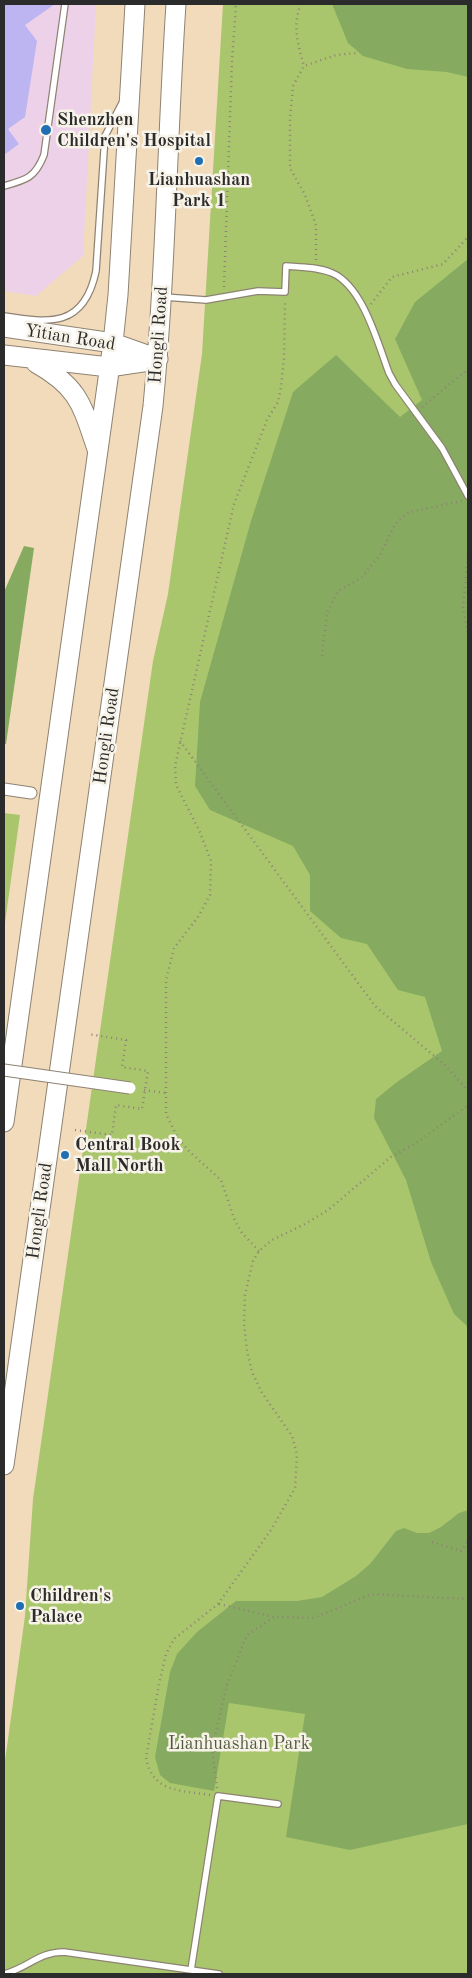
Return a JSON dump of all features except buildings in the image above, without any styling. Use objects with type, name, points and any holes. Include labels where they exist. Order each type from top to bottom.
[{"type":"main road","points":[[4,1122],[113,343],[118,295],[135,4]]},
{"type":"main road","name":"Hongli Road","points":[[4,1465],[153,406],[162,297],[176,4]]},
{"type":"main road","name":"Yitian Road","points":[[4,327],[113,343],[158,359]]},
{"type":"main road","name":"Yitian Road","points":[[4,355],[110,368],[158,359]]},
{"type":"main road","points":[[28,358],[59,376],[74,392],[98,451]]},
{"type":"street","points":[[4,789],[31,793]]},
{"type":"street","points":[[4,1070],[130,1088]]},
{"type":"lane","points":[[4,186],[34,175],[44,155],[65,4]]},
{"type":"lane","points":[[4,316],[43,322],[59,319],[74,312],[90,292],[96,271],[105,136],[130,88]]},
{"type":"lane","points":[[162,297],[206,300],[258,291],[285,292],[286,266],[316,269],[343,280],[353,290],[365,312],[389,373],[415,413],[442,448],[468,497]]},
{"type":"lane","points":[[191,1970],[218,1796],[278,1804]]},
{"type":"lane","points":[[4,1974],[17,1970],[51,1952],[64,1952],[219,1974]]},
{"type":"path","points":[[224,297],[232,61],[236,4]]},
{"type":"path","points":[[301,4],[297,14],[297,42],[304,66]]},
{"type":"path","points":[[316,269],[316,225],[305,195],[290,168],[290,119],[293,86],[304,66],[336,55],[356,53]]},
{"type":"path","points":[[365,312],[392,277],[444,264],[468,237]]},
{"type":"path","points":[[259,1251],[242,1233],[235,1221],[221,1180],[191,1154],[176,1135],[166,1114],[166,980],[174,948],[198,916],[210,895],[212,860],[176,785],[175,766],[234,504],[267,420],[278,402],[284,358],[285,292]]},
{"type":"path","points":[[415,413],[468,368]]},
{"type":"path","points":[[322,656],[326,613],[338,591],[361,578],[380,555],[395,524],[409,512],[457,504],[468,497]]},
{"type":"path","points":[[468,552],[463,608],[468,635]]},
{"type":"path","points":[[180,741],[375,1006],[446,1066],[468,1091]]},
{"type":"path","points":[[75,1130],[112,1135],[116,1105],[142,1109],[148,1071],[122,1067],[126,1040],[88,1034]]},
{"type":"path","points":[[130,1088],[166,1093]]},
{"type":"path","points":[[274,1618],[247,1635],[227,1684],[212,1748],[218,1796],[166,1787],[156,1781],[148,1770],[146,1758],[166,1654],[174,1639],[218,1604],[276,1522],[295,1488],[298,1454],[292,1436],[262,1393],[252,1372],[247,1351],[244,1323],[245,1295],[248,1274],[253,1261],[259,1251],[272,1240],[328,1210],[390,1158],[418,1142],[468,1105]]},
{"type":"path","points":[[432,1542],[461,1551],[468,1541]]},
{"type":"path","points":[[218,1604],[274,1618],[314,1618],[371,1594],[468,1598]]},
{"type":"shaded area","name":"Shenzhen Children's Hospital","points":[[4,4],[96,4],[83,256],[36,296],[4,291]]},
{"type":"green space","name":"Lianhuashan Park","points":[[223,4],[468,4],[468,1974],[4,1974],[4,1768],[25,1616],[33,1499],[153,661],[168,594],[202,354]]},
{"type":"green space","points":[[332,4],[468,4],[468,77],[447,72],[407,69],[363,56],[348,43]]},
{"type":"green space","points":[[468,259],[468,1327],[454,1314],[431,1262],[406,1180],[374,1118],[376,1099],[442,1051],[425,997],[398,990],[367,944],[341,938],[310,911],[310,875],[293,846],[210,810],[195,786],[200,702],[251,521],[293,392],[336,355],[400,417],[422,400],[395,339],[415,302]]},
{"type":"green space","points":[[24,546],[34,548],[6,744],[4,744],[4,592]]},
{"type":"green space","points":[[4,813],[20,815],[4,930]]},
{"type":"green space","points":[[468,1510],[468,1824],[350,1850],[286,1837],[305,1714],[229,1703],[214,1791],[170,1783],[160,1775],[155,1757],[170,1672],[177,1654],[197,1632],[236,1601],[297,1601],[322,1597],[356,1576],[370,1564],[396,1531],[404,1528],[417,1533],[429,1533],[441,1527],[459,1513]]},
{"type":"place","name":"Shenzhen Children's Hospital","points":[[46,130]]},
{"type":"place","name":"Lianhuashan Park 1","points":[[199,161]]},
{"type":"place","name":"Central Book Mall North","points":[[65,1155]]},
{"type":"place","name":"Children's Palace","points":[[20,1606]]}]
